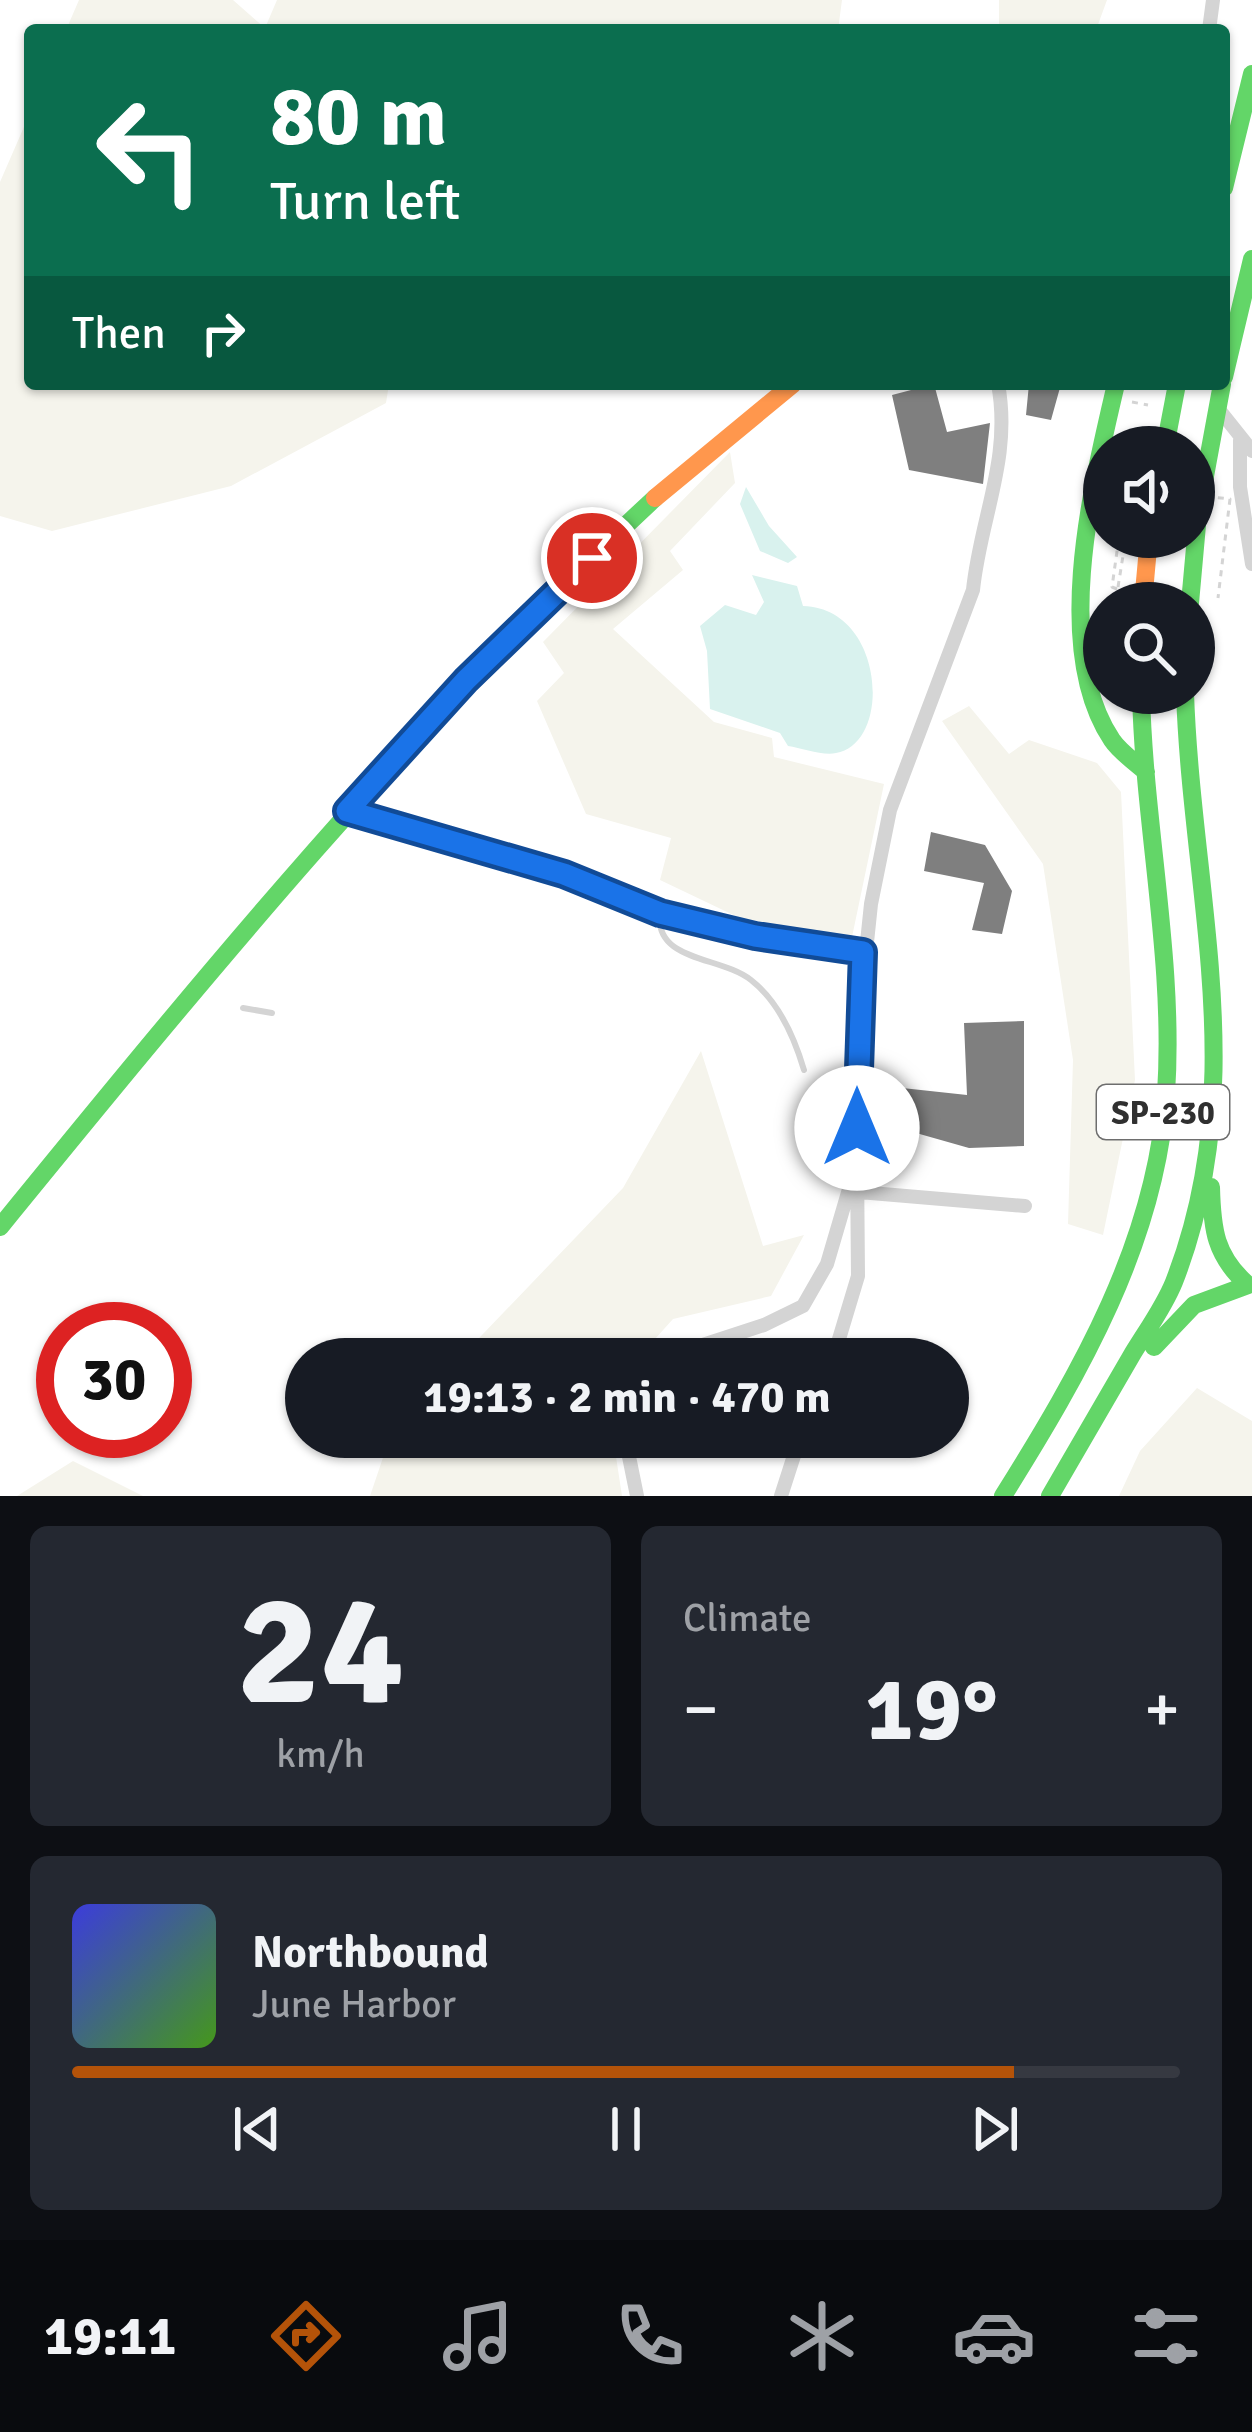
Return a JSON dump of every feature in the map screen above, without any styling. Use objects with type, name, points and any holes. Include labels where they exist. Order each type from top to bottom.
[{"type":"main road","points":[[1230,157],[1252,74]]},
{"type":"main road","points":[[1230,357],[1248,294],[1252,259]]},
{"type":"main road","points":[[0,1227],[347,811],[489,657],[644,508],[787,390]]},
{"type":"main road","points":[[1115,390],[1087,539],[1083,578],[1087,655],[1097,720],[1126,760],[1146,772]]},
{"type":"main road","points":[[1169,426],[1176,390]]},
{"type":"main road","points":[[1192,582],[1198,514],[1221,390]]},
{"type":"main road","name":"SP-230","points":[[1003,1496],[1053,1418],[1108,1317],[1149,1198],[1165,1101],[1168,1036],[1142,714]]},
{"type":"main road","name":"SP-230","points":[[1053,1496],[1174,1285],[1198,1203],[1213,1105],[1216,1006],[1188,783],[1186,714]]},
{"type":"main road","points":[[1213,1105],[1212,1238],[1226,1267],[1250,1284]]},
{"type":"main road","points":[[1053,1496],[1084,1465],[1166,1329],[1197,1301],[1250,1284]]},
{"type":"street","points":[[839,1338],[858,1276],[856,1047],[863,952],[890,810],[973,590],[976,556],[1001,461],[998,390]]},
{"type":"street","points":[[1217,407],[1246,445],[1240,487],[1252,564]]},
{"type":"street","points":[[724,1338],[803,1306],[827,1264],[857,1162]]},
{"type":"street","points":[[859,1192],[1025,1205]]},
{"type":"street","points":[[630,1458],[637,1496]]},
{"type":"street","points":[[781,1496],[793,1458]]},
{"type":"lane","points":[[347,811],[564,874],[660,913],[755,936],[863,952]]},
{"type":"lane","points":[[660,913],[658,930],[663,940],[698,958],[735,969],[767,995],[791,1034],[804,1070]]},
{"type":"lane","points":[[243,1008],[272,1012]]},
{"type":"path","points":[[1220,498],[1230,499],[1218,598],[1212,595],[1220,498],[1221,490]]},
{"type":"shaded area","points":[[79,0],[233,0],[260,24],[69,24]]},
{"type":"shaded area","points":[[277,0],[842,0],[839,24],[267,24]]},
{"type":"shaded area","points":[[999,0],[1107,0],[1098,24],[999,24]]},
{"type":"shaded area","points":[[24,127],[24,390],[388,390],[386,403],[231,486],[52,531],[0,516],[0,182]]},
{"type":"shaded area","points":[[730,452],[735,483],[670,551],[683,570],[613,629],[714,722],[772,738],[774,757],[884,784],[852,937],[746,921],[660,880],[671,838],[586,814],[537,701],[564,673],[543,642]]},
{"type":"shaded area","points":[[969,706],[1009,754],[1029,740],[1097,763],[1121,792],[1135,1080],[1103,1235],[1068,1224],[1073,1060],[1043,864],[942,721]]},
{"type":"shaded area","points":[[701,1051],[763,1246],[804,1235],[771,1296],[673,1319],[656,1338],[479,1338],[623,1188]]},
{"type":"shaded area","points":[[1197,1388],[1252,1421],[1252,1496],[1119,1496],[1140,1451]]},
{"type":"shaded area","points":[[383,1458],[616,1458],[622,1496],[370,1496]]},
{"type":"shaded area","points":[[73,1461],[143,1496],[17,1496]]},
{"type":"water","points":[[746,487],[769,526],[797,557],[788,563],[760,551],[740,504]]},
{"type":"water","points":[[752,575],[797,586],[803,606],[830,612],[851,628],[865,651],[872,676],[872,703],[866,726],[854,744],[831,754],[788,746],[780,733],[710,709],[707,651],[700,626],[725,605],[756,615],[764,602]]},
{"type":"building","points":[[936,390],[947,432],[990,423],[983,484],[909,470],[892,395]]},
{"type":"building","points":[[1028,390],[1059,390],[1051,420],[1026,415]]},
{"type":"building","points":[[931,832],[985,845],[1012,891],[1002,934],[972,930],[984,883],[924,871]]},
{"type":"building","points":[[1024,1021],[1024,1146],[969,1148],[895,1127],[893,1087],[967,1095],[964,1023]]},
{"type":"traffic: fast","points":[[1230,164],[1252,74]]},
{"type":"traffic: fast","points":[[1230,352],[1252,259]]},
{"type":"traffic: fast","points":[[1115,390],[1089,516],[1080,613],[1094,703],[1112,740],[1146,772]]},
{"type":"traffic: fast","points":[[1169,426],[1176,390]]},
{"type":"traffic: fast","points":[[1192,582],[1198,514],[1221,390]]},
{"type":"traffic: fast","points":[[0,1227],[156,1037],[396,760],[655,498]]},
{"type":"traffic: fast","points":[[1003,1496],[1060,1402],[1110,1304],[1147,1202],[1159,1149],[1168,1044],[1142,714]]},
{"type":"traffic: fast","points":[[1050,1496],[1174,1282],[1197,1208],[1210,1134],[1211,989],[1186,714]]},
{"type":"traffic: fast","points":[[1211,1187],[1222,1252],[1248,1285]]},
{"type":"traffic: fast","points":[[1154,1347],[1194,1305],[1248,1285]]},
{"type":"traffic: slow","points":[[655,498],[786,390]]},
{"type":"traffic: slow","points":[[1145,582],[1147,558]]},
{"type":"route","points":[[592,558],[466,680],[347,811],[564,874],[660,913],[755,936],[863,952],[856,1047],[857,1128]]}]
